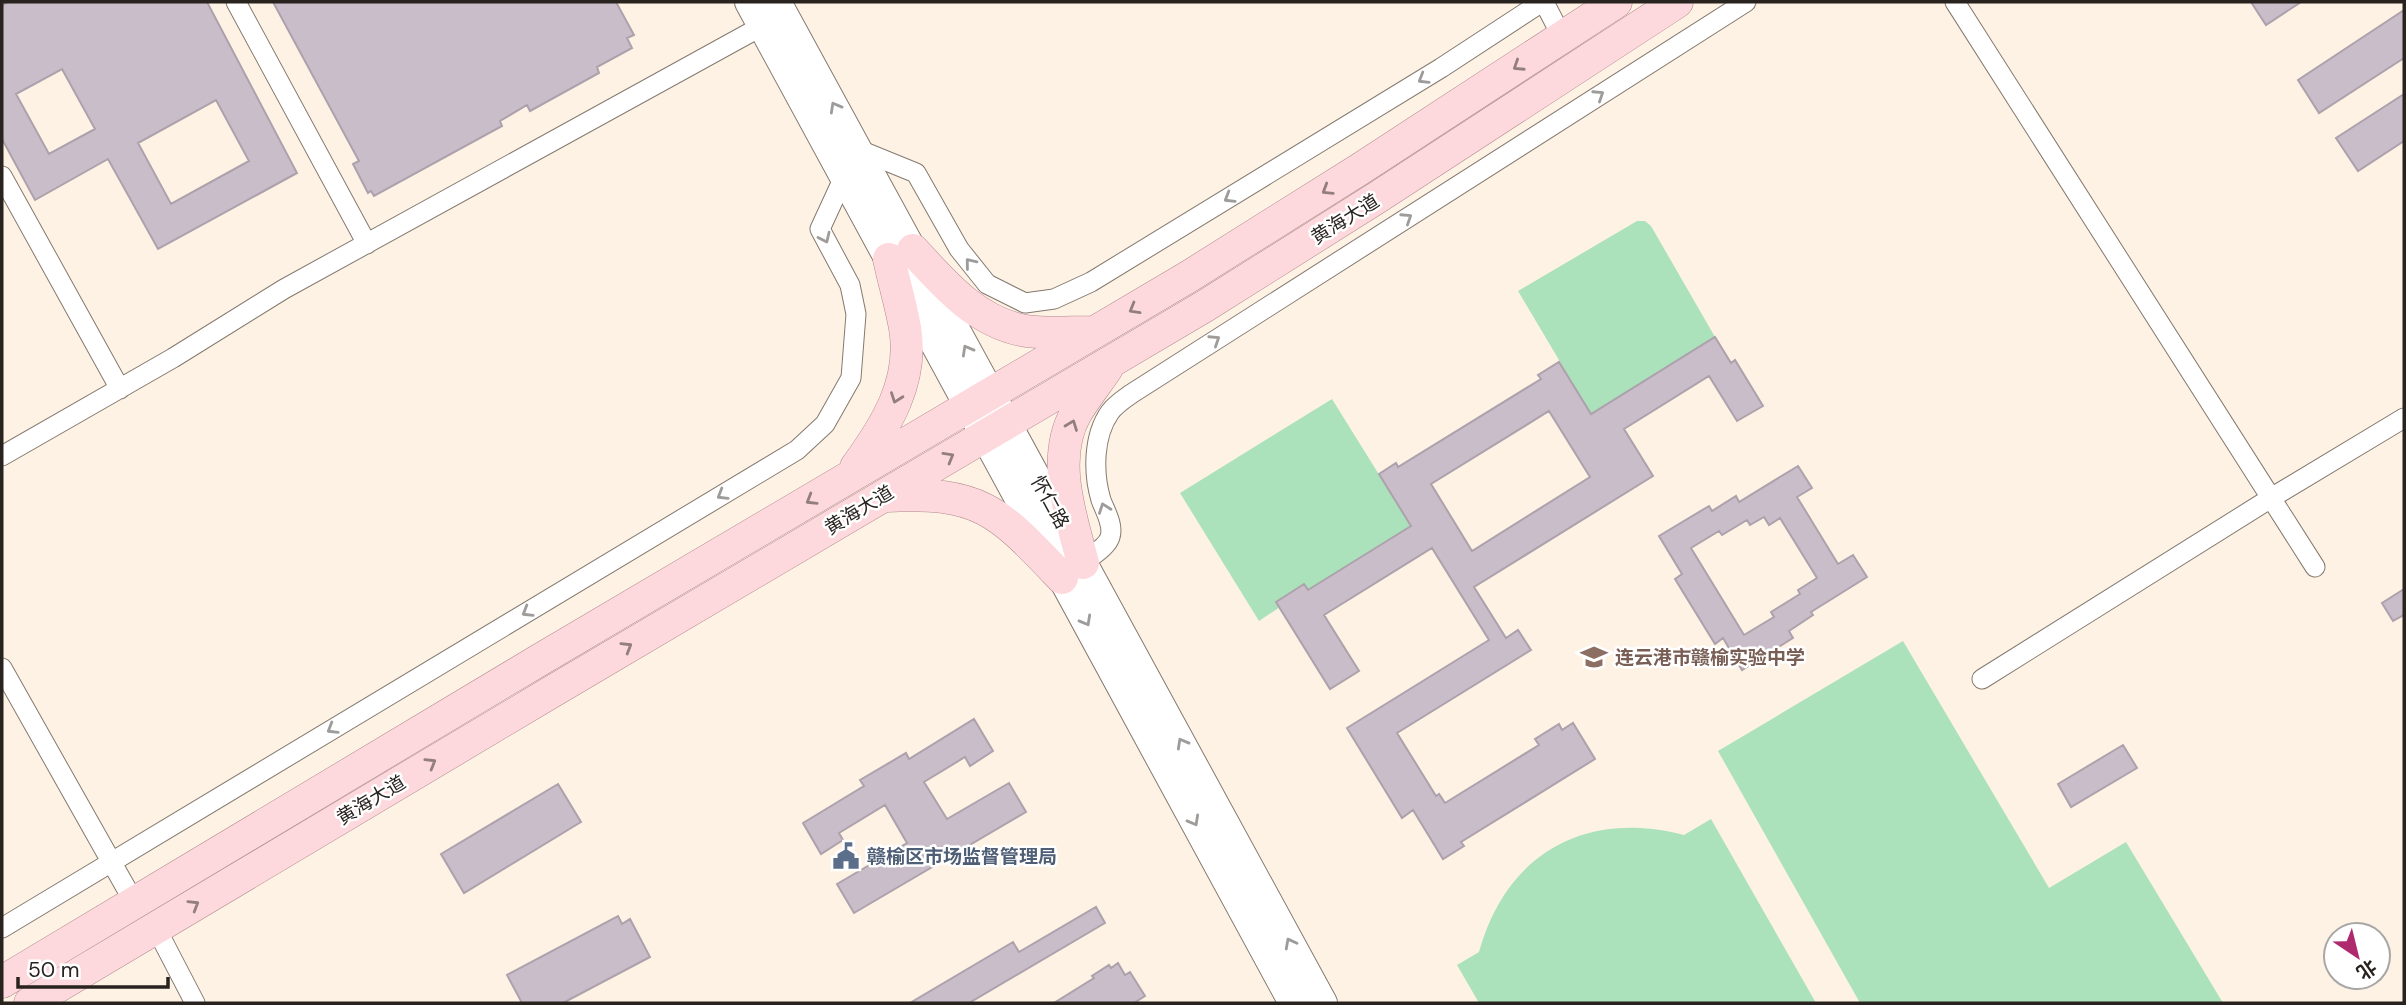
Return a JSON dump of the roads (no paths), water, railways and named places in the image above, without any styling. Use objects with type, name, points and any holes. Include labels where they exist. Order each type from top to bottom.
[{"type":"main road","name":"怀仁路","points":[[749,2],[844,177],[901,255]]},
{"type":"main road","name":"怀仁路","points":[[777,2],[857,149],[901,255],[996,430],[1073,571],[1323,1003]]},
{"type":"main road","name":"黄海大道","points":[[2,982],[1188,278],[1616,2]]},
{"type":"main road","name":"黄海大道","points":[[30,1003],[1111,362],[1368,204],[1677,2]]},
{"type":"main road","points":[[901,255],[975,310],[997,322],[1024,331],[1045,333],[1096,331]]},
{"type":"main road","points":[[848,478],[884,428],[899,395],[906,366],[901,255]]},
{"type":"main road","points":[[1073,571],[1063,467],[1066,439],[1075,415],[1111,362]]},
{"type":"main road","points":[[882,497],[927,494],[980,506],[998,516],[1073,571]]},
{"type":"main road","name":"怀仁路","points":[[1073,571],[1293,1003]]},
{"type":"street","points":[[236,2],[367,244]]},
{"type":"street","points":[[857,149],[916,173],[959,249],[987,284],[1025,303],[1054,299],[1091,282],[1441,68],[1543,2],[1562,37]]},
{"type":"street","points":[[1073,571],[1107,542],[1111,535],[1110,523],[1100,498],[1096,465],[1098,437],[1111,411],[1130,394],[1746,2]]},
{"type":"street","points":[[1955,2],[2315,567]]},
{"type":"street","points":[[2,456],[120,389],[284,289],[762,26]]},
{"type":"street","points":[[2,176],[120,389]]},
{"type":"street","points":[[2,928],[797,450],[825,424],[851,378],[856,314],[850,285],[820,229],[844,177]]},
{"type":"street","points":[[1982,679],[2404,418]]},
{"type":"street","points":[[2,668],[134,902]]},
{"type":"street","points":[[156,928],[195,1003]]},
{"type":"place","name":"连云港市赣榆实验中学","points":[[1594,657]]},
{"type":"place","name":"赣榆区市场监督管理局","points":[[846,856]]}]
